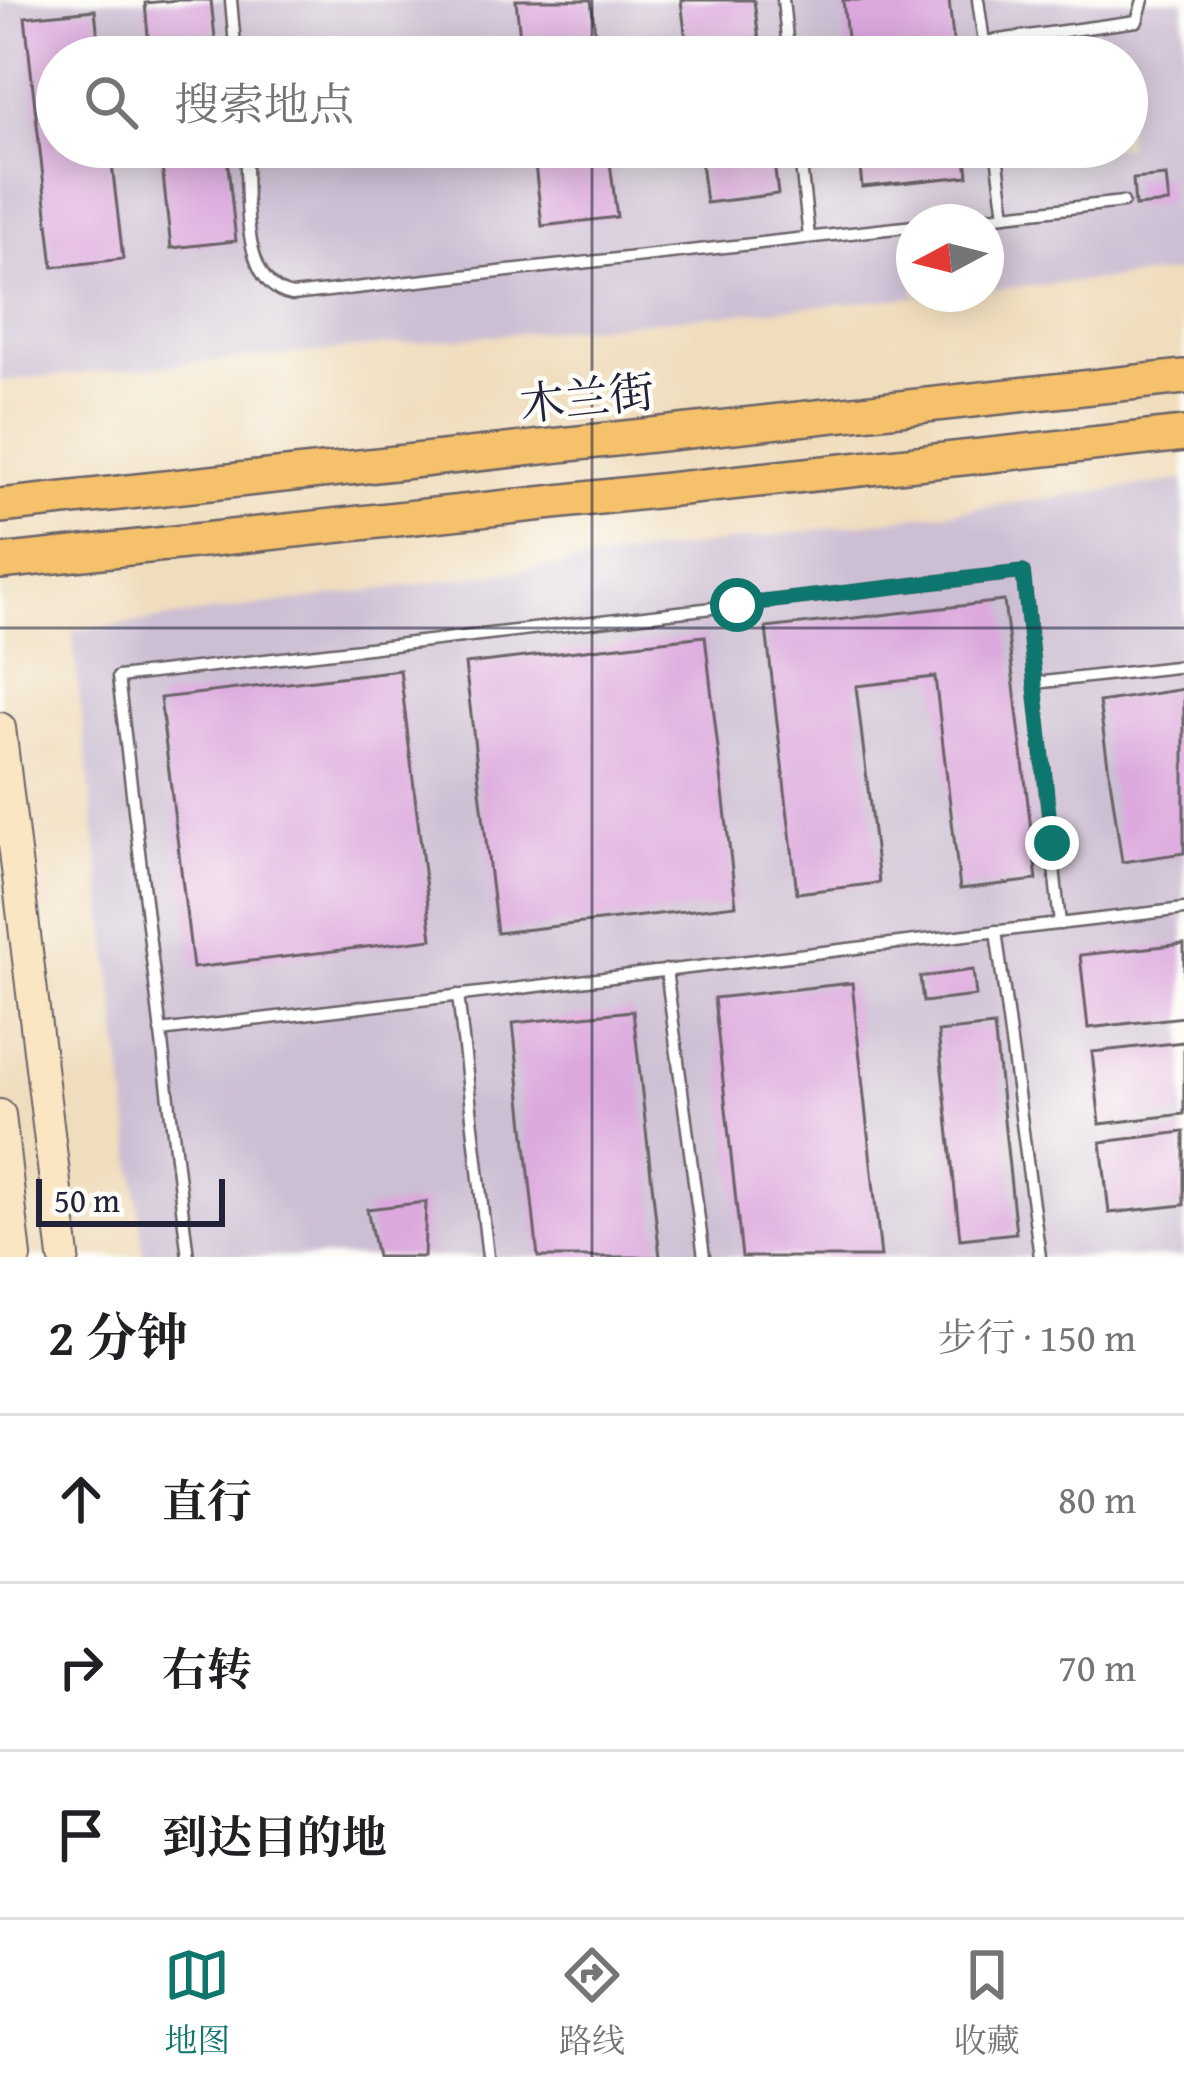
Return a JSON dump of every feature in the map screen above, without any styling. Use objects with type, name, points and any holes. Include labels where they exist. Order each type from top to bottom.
[{"type":"main road","name":"木兰街","points":[[0,506],[1184,377]]},
{"type":"main road","points":[[0,562],[1184,434]]},
{"type":"main road","points":[[0,728],[64,1257]]},
{"type":"main road","points":[[0,1115],[16,1257]]},
{"type":"lane","points":[[231,0],[234,36]]},
{"type":"lane","points":[[783,0],[787,36]]},
{"type":"lane","points":[[978,0],[983,36]]},
{"type":"lane","points":[[1028,36],[1137,21],[1143,0]]},
{"type":"lane","points":[[247,168],[256,266],[268,286],[292,296],[896,228]]},
{"type":"lane","points":[[801,168],[809,237]]},
{"type":"lane","points":[[999,168],[1005,215],[1123,202]]},
{"type":"lane","points":[[188,1257],[118,676],[1023,572],[1060,923]]},
{"type":"lane","points":[[1035,682],[1184,666]]},
{"type":"lane","points":[[160,1030],[1184,909]]},
{"type":"lane","points":[[996,931],[1040,1257]]},
{"type":"lane","points":[[666,970],[704,1257]]},
{"type":"lane","points":[[458,995],[488,1257]]},
{"type":"shaded area","points":[[0,0],[1184,0],[1184,272],[1004,288],[1004,204],[896,204],[896,299],[0,381]]},
{"type":"shaded area","points":[[1184,480],[1184,1257],[144,1257],[72,631]]},
{"type":"building","points":[[211,0],[215,36],[148,36],[145,3]]},
{"type":"building","points":[[516,0],[591,0],[595,36],[520,36]]},
{"type":"building","points":[[681,0],[754,0],[758,36],[685,36]]},
{"type":"building","points":[[843,0],[949,0],[953,36],[847,36]]},
{"type":"building","points":[[95,10],[98,36],[36,36],[36,115],[25,17]]},
{"type":"building","points":[[42,168],[112,168],[123,259],[53,267]]},
{"type":"building","points":[[162,168],[228,168],[236,241],[171,248]]},
{"type":"building","points":[[535,168],[611,168],[617,217],[542,226]]},
{"type":"building","points":[[702,168],[775,168],[778,194],[706,203]]},
{"type":"building","points":[[860,168],[967,168],[968,176],[862,187]]},
{"type":"building","points":[[1166,176],[1169,203],[1135,206],[1133,179]]},
{"type":"building","points":[[1004,601],[1037,880],[960,889],[935,677],[856,686],[879,883],[797,893],[766,628]]},
{"type":"building","points":[[705,636],[736,905],[497,933],[465,664]]},
{"type":"building","points":[[400,670],[432,939],[193,968],[160,698]]},
{"type":"building","points":[[1184,689],[1184,853],[1122,862],[1099,702]]},
{"type":"building","points":[[1184,944],[1184,1017],[1088,1028],[1080,955]]},
{"type":"building","points":[[973,970],[976,996],[923,1002],[920,977]]},
{"type":"building","points":[[852,983],[881,1257],[742,1257],[714,998]]},
{"type":"building","points":[[633,1011],[660,1257],[538,1257],[513,1023]]},
{"type":"building","points":[[994,1026],[1016,1233],[960,1239],[938,1032]]},
{"type":"building","points":[[1184,1042],[1184,1114],[1100,1124],[1092,1052]]},
{"type":"building","points":[[1184,1132],[1184,1205],[1109,1213],[1101,1142]]},
{"type":"building","points":[[426,1202],[424,1257],[377,1257],[367,1209]]},
{"type":"route","points":[[737,605],[1023,572],[1052,843]]}]
